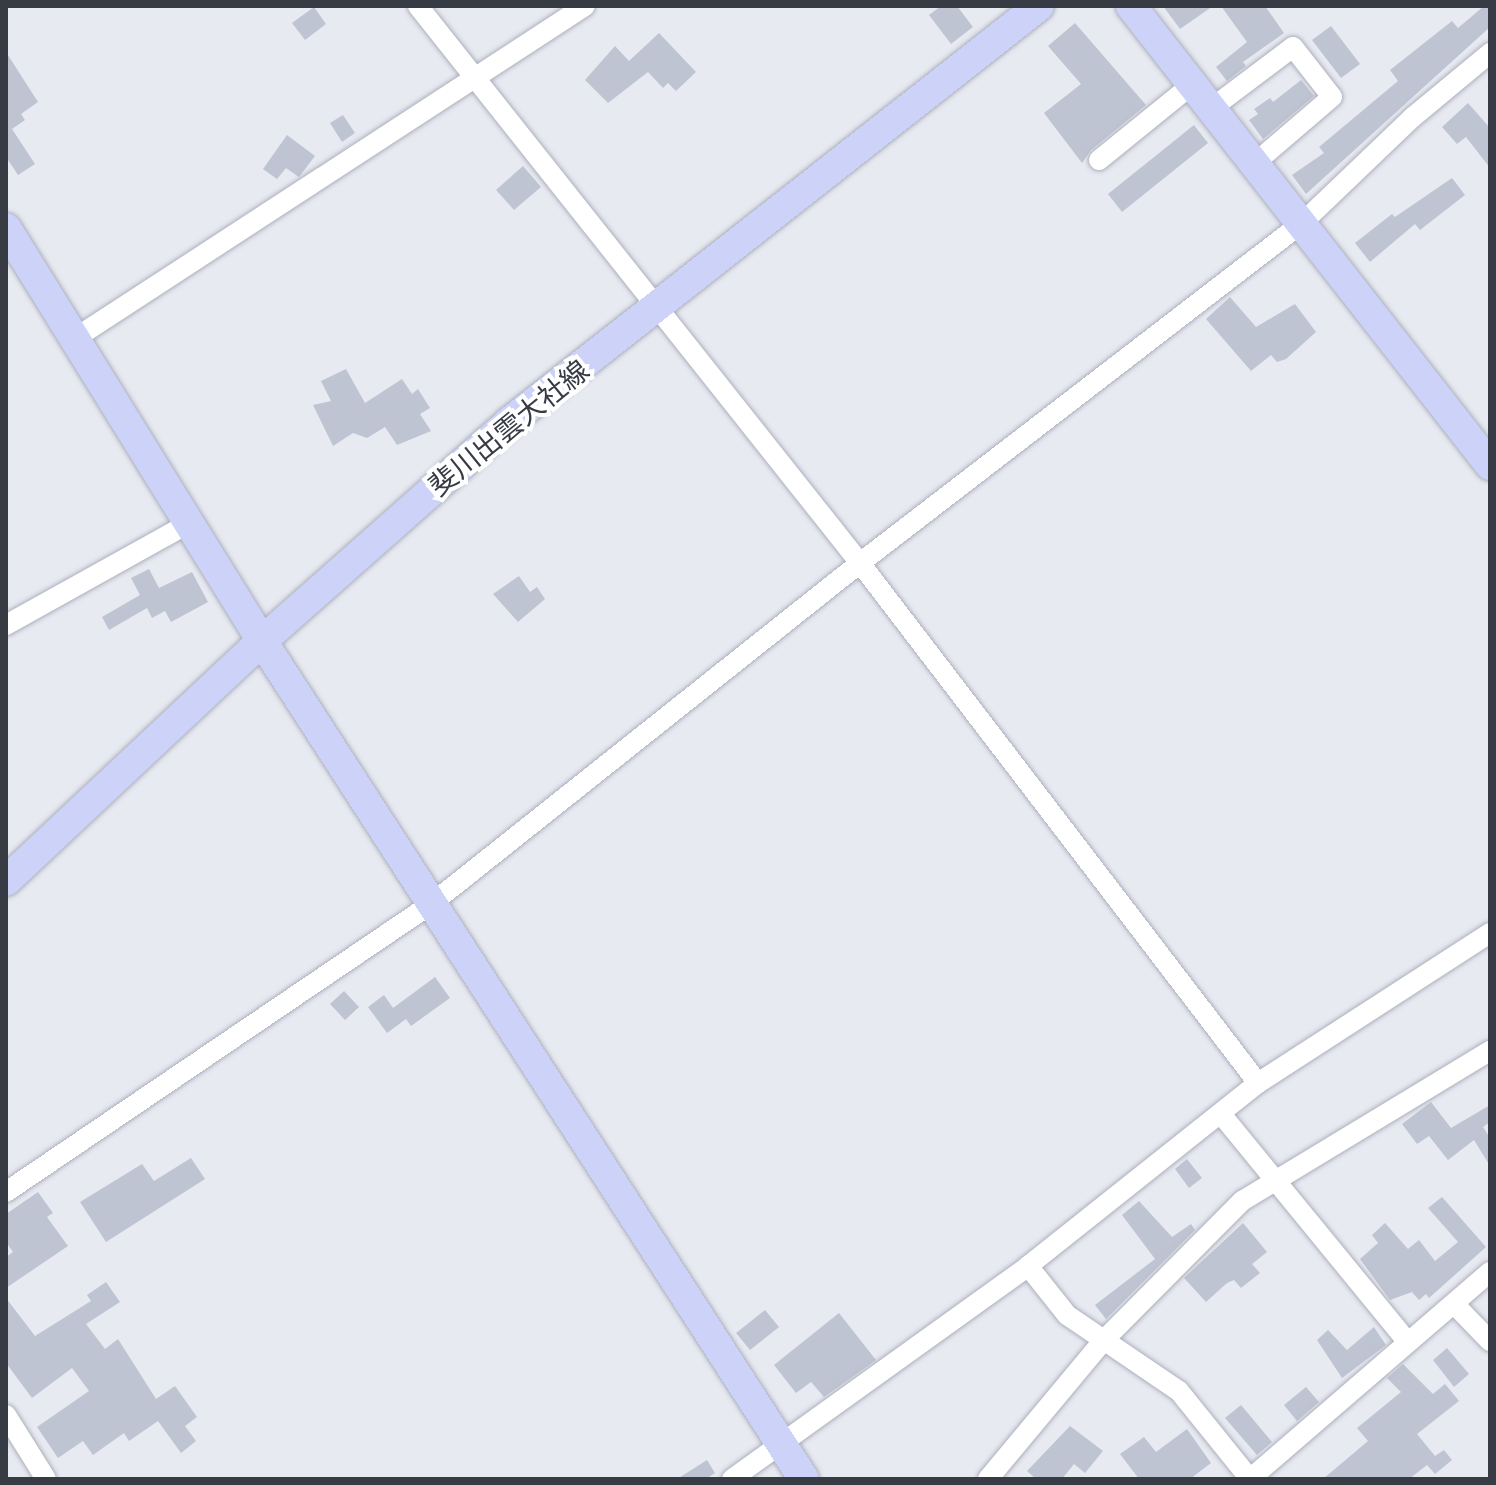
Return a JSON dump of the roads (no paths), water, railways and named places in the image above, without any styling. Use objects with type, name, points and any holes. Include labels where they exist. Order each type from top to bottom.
[{"type":"street","points":[[418,6],[860,563],[1258,1083]]},
{"type":"street","points":[[77,337],[477,80],[585,6]]},
{"type":"street","name":"斐川出雲大社線","points":[[6,881],[262,641],[508,423],[1039,6]]},
{"type":"street","points":[[1131,6],[1490,465]]},
{"type":"street","points":[[1212,108],[1293,47],[1332,97],[1255,163]]},
{"type":"street","points":[[6,1192],[431,904],[860,563],[1302,223],[1413,117],[1490,53]]},
{"type":"street","points":[[1099,160],[1193,84]]},
{"type":"street","points":[[11,245],[77,337],[262,641],[804,1479]]},
{"type":"street","points":[[6,625],[189,523]]},
{"type":"street","points":[[732,1479],[782,1447],[1028,1266],[1258,1083],[1490,933]]},
{"type":"street","points":[[988,1479],[1102,1342],[1242,1201],[1490,1051]]},
{"type":"street","points":[[1221,1114],[1406,1340]]},
{"type":"street","points":[[1028,1266],[1067,1315],[1102,1342],[1179,1391],[1250,1479],[1406,1340],[1490,1272]]},
{"type":"street","points":[[1454,1304],[1490,1341]]},
{"type":"street","points":[[6,1415],[46,1479]]}]
